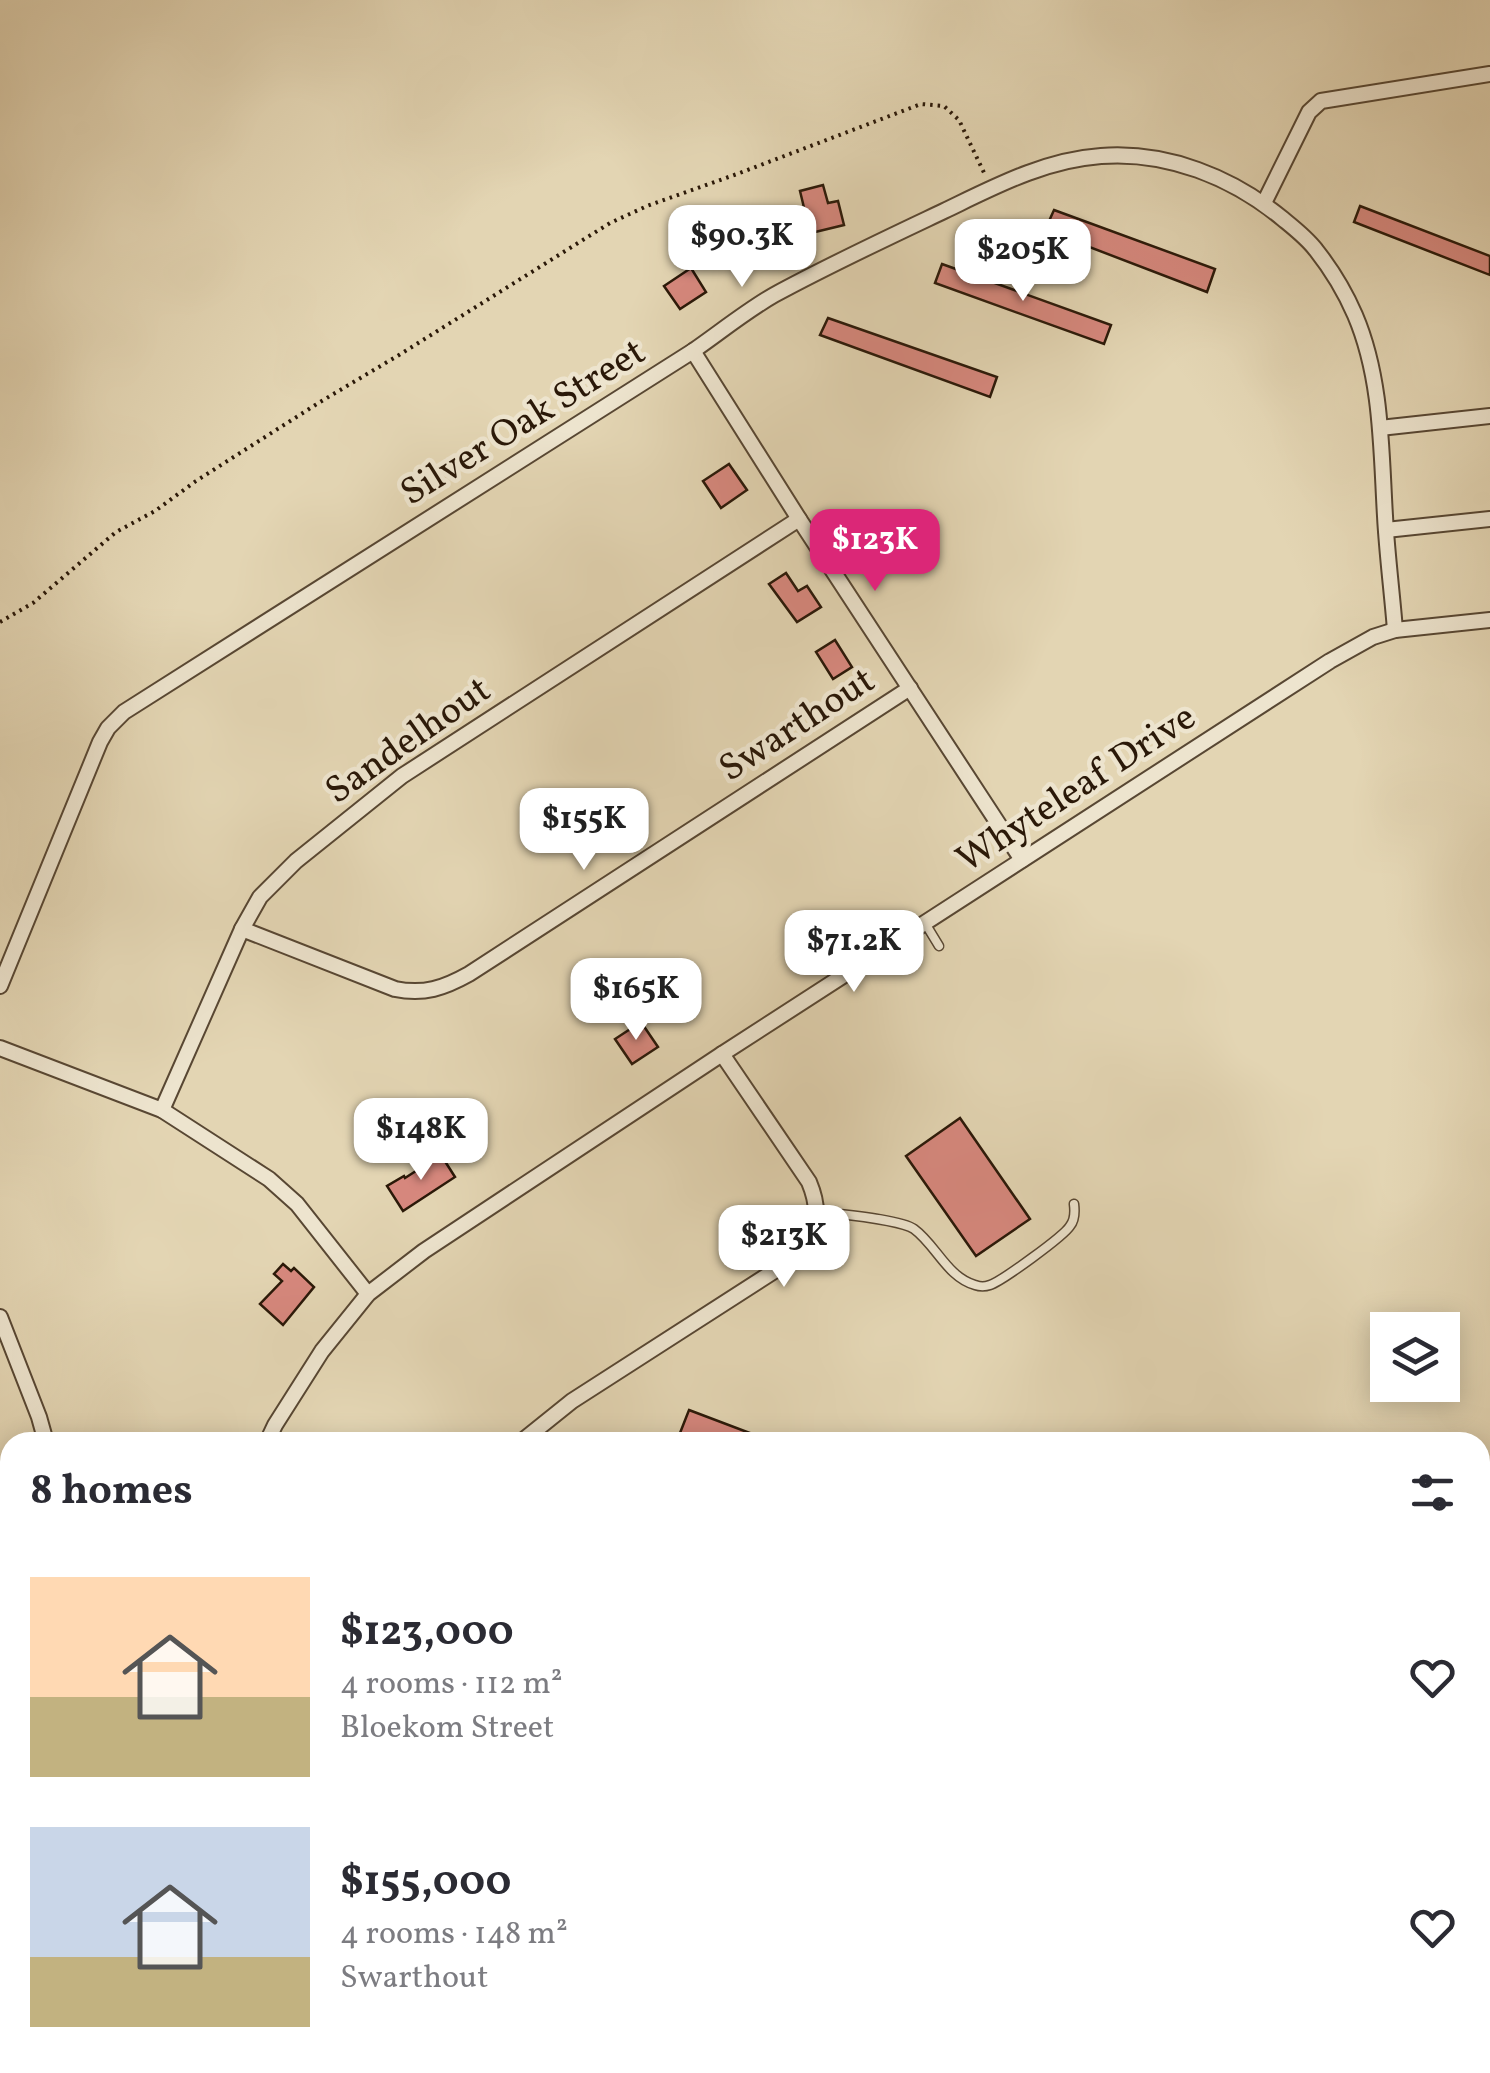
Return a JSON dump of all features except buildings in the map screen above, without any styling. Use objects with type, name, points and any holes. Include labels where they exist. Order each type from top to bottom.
[{"type":"street","points":[[1264,203],[1309,112],[1322,101],[1490,74]]},
{"type":"street","name":"Silver Oak Street","points":[[0,986],[100,742],[124,712],[693,351],[772,296],[1017,176],[1073,160],[1134,156],[1192,167],[1264,203],[1315,248],[1355,315],[1374,374],[1395,630]]},
{"type":"street","points":[[693,351],[1022,860]]},
{"type":"street","points":[[1380,428],[1490,416]]},
{"type":"street","name":"Sandelhout","points":[[162,1110],[242,928],[260,898],[296,862],[402,776],[799,519]]},
{"type":"street","points":[[1386,530],[1490,519]]},
{"type":"street","name":"Whyteleaf Drive","points":[[272,1432],[322,1351],[368,1294],[424,1251],[1330,661],[1373,636],[1395,630],[1490,620]]},
{"type":"street","name":"Swarthout","points":[[242,928],[395,989],[418,992],[447,986],[910,688]]},
{"type":"street","points":[[0,1048],[162,1110],[284,1191],[368,1294]]},
{"type":"street","points":[[533,1432],[572,1400],[796,1255],[810,1239],[816,1211],[808,1182],[722,1054]]},
{"type":"street","points":[[0,1318],[43,1432]]},
{"type":"lane","points":[[925,923],[939,946]]},
{"type":"lane","points":[[816,1211],[906,1224],[962,1280],[986,1287],[1069,1229],[1074,1204]]},
{"type":"path","points":[[0,622],[33,602],[116,532],[610,223],[646,206],[921,104],[944,106],[960,120],[992,188]]}]
